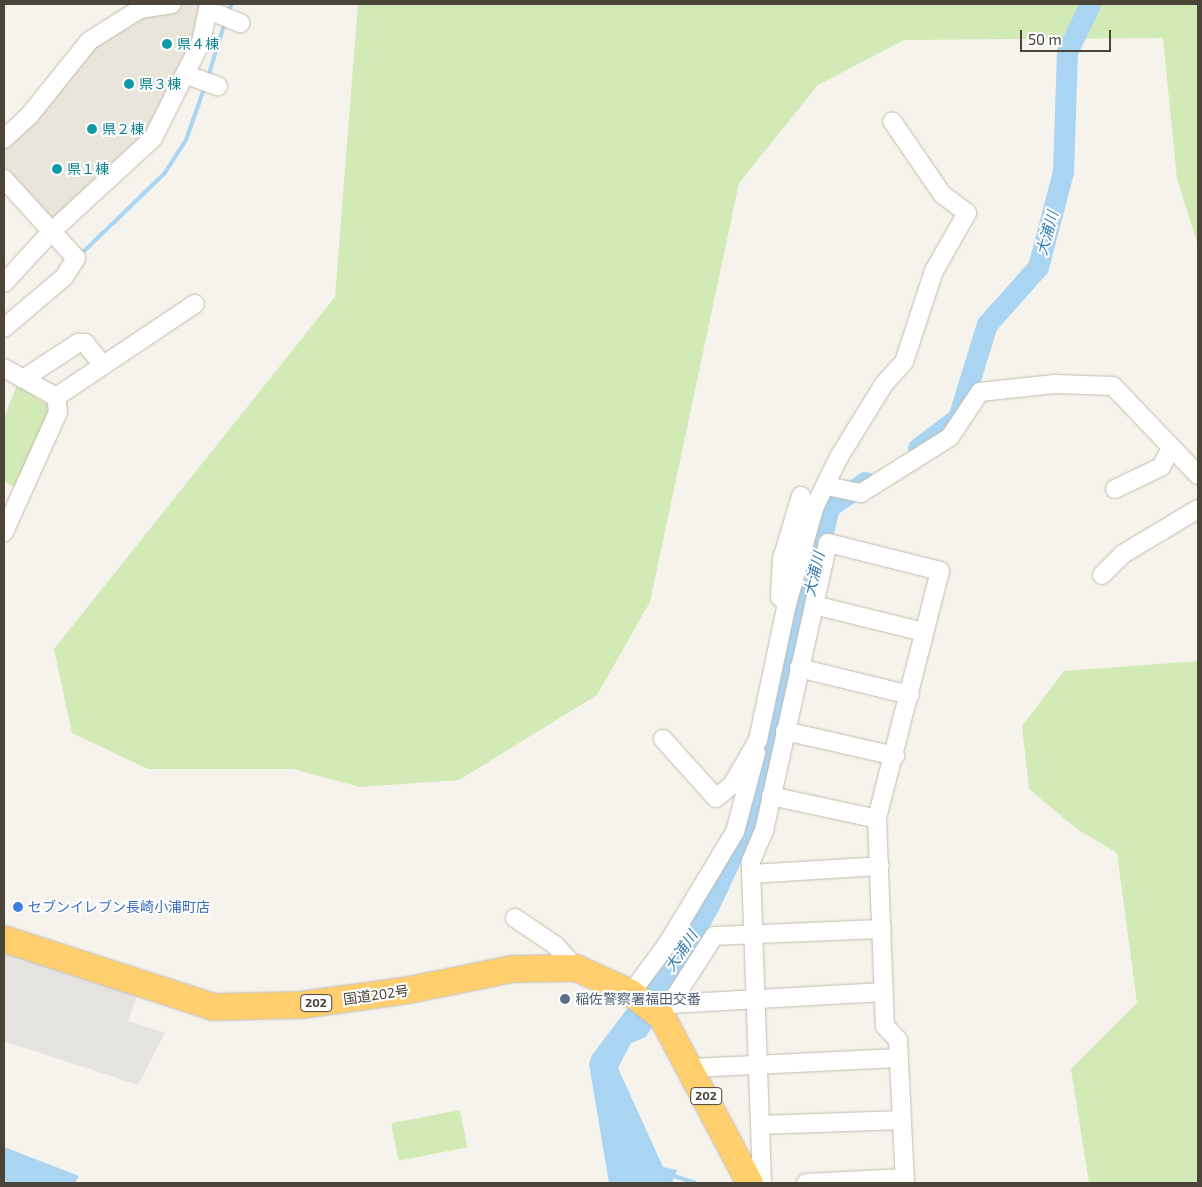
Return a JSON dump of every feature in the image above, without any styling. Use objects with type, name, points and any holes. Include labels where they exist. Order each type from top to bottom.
[{"type":"highway","name":"国道202号","points":[[4,939],[213,1007],[301,1004],[409,990],[512,969],[576,968],[631,993]]},
{"type":"highway","name":"202","points":[[631,993],[663,1011],[750,1183]]},
{"type":"street","points":[[4,139],[29,116],[89,41],[140,9],[172,4]]},
{"type":"street","points":[[4,283],[52,231],[153,138],[187,75],[208,7],[241,23]]},
{"type":"street","points":[[187,75],[218,86]]},
{"type":"street","points":[[631,993],[715,871],[735,832],[740,788],[758,740],[805,528],[864,416],[904,362],[934,271],[967,213],[942,194],[892,121]]},
{"type":"street","points":[[4,179],[76,258],[64,277],[4,328]]},
{"type":"street","points":[[56,397],[102,364],[195,304]]},
{"type":"street","points":[[23,379],[78,343],[85,343],[102,364]]},
{"type":"street","points":[[4,368],[56,397]]},
{"type":"street","points":[[827,486],[861,493],[925,442],[958,429],[980,392],[1055,384],[1113,386],[1198,475]]},
{"type":"street","points":[[4,532],[58,412],[56,397]]},
{"type":"street","points":[[1115,489],[1161,467],[1171,448]]},
{"type":"street","points":[[787,604],[780,596],[782,559],[801,496]]},
{"type":"street","points":[[1102,575],[1123,554],[1198,509]]},
{"type":"street","points":[[762,1183],[751,874],[771,796],[828,544],[940,571],[877,819],[885,1026],[898,1040],[905,1181],[806,1183]]},
{"type":"street","points":[[814,605],[924,632]]},
{"type":"street","points":[[800,668],[910,695]]},
{"type":"street","points":[[785,730],[894,756]]},
{"type":"street","points":[[663,739],[716,798],[740,788]]},
{"type":"street","points":[[771,796],[877,819]]},
{"type":"street","points":[[751,874],[880,866]]},
{"type":"street","points":[[515,918],[555,945],[576,968]]},
{"type":"street","points":[[663,1011],[714,936],[882,929]]},
{"type":"street","points":[[663,1011],[756,998],[883,992]]},
{"type":"street","points":[[692,1068],[899,1058]]},
{"type":"street","points":[[761,1125],[902,1120]]},
{"type":"shaded area","points":[[172,4],[209,4],[153,138],[52,231],[4,179],[4,139],[89,41]]},
{"type":"shaded area","points":[[4,946],[139,990],[128,1021],[165,1033],[138,1085],[4,1041]]},
{"type":"green space","points":[[358,4],[1198,4],[1198,245],[1177,179],[1163,38],[904,40],[818,85],[739,183],[650,602],[597,695],[459,780],[360,787],[293,769],[148,769],[72,733],[54,649],[335,297]]},
{"type":"green space","points":[[17,385],[52,408],[16,488],[4,481],[4,418]]},
{"type":"green space","points":[[1198,661],[1198,1183],[1089,1183],[1071,1069],[1137,1003],[1117,853],[1077,829],[1029,789],[1022,726],[1064,671]]},
{"type":"green space","points":[[460,1110],[467,1147],[399,1161],[391,1123]]},
{"type":"water","points":[[758,759],[773,761],[754,835],[718,912],[646,1037],[631,1043],[618,1068],[663,1167],[677,1170],[672,1183],[609,1183],[589,1064],[592,1055],[687,930],[717,876]]},
{"type":"water","points":[[4,1147],[79,1176],[75,1183],[4,1183]]},
{"type":"waterway","points":[[227,13],[232,4]]},
{"type":"waterway","name":"大浦川","points":[[918,448],[958,418],[987,324],[1038,267],[1063,172],[1067,52],[1090,4]]},
{"type":"waterway","points":[[208,77],[225,22]]},
{"type":"waterway","points":[[79,256],[164,174],[186,140],[205,86]]},
{"type":"waterway","name":"大浦川","points":[[765,788],[829,507],[865,482]]},
{"type":"waterway","points":[[671,1175],[695,1183]]},
{"type":"place","name":"県４棟","points":[[167,44]]},
{"type":"place","name":"県３棟","points":[[129,84]]},
{"type":"place","name":"県２棟","points":[[92,129]]},
{"type":"place","name":"県１棟","points":[[57,169]]},
{"type":"place","name":"セブンイレブン長崎小浦町店","points":[[18,907]]},
{"type":"place","name":"稲佐警察署福田交番","points":[[565,999]]}]
